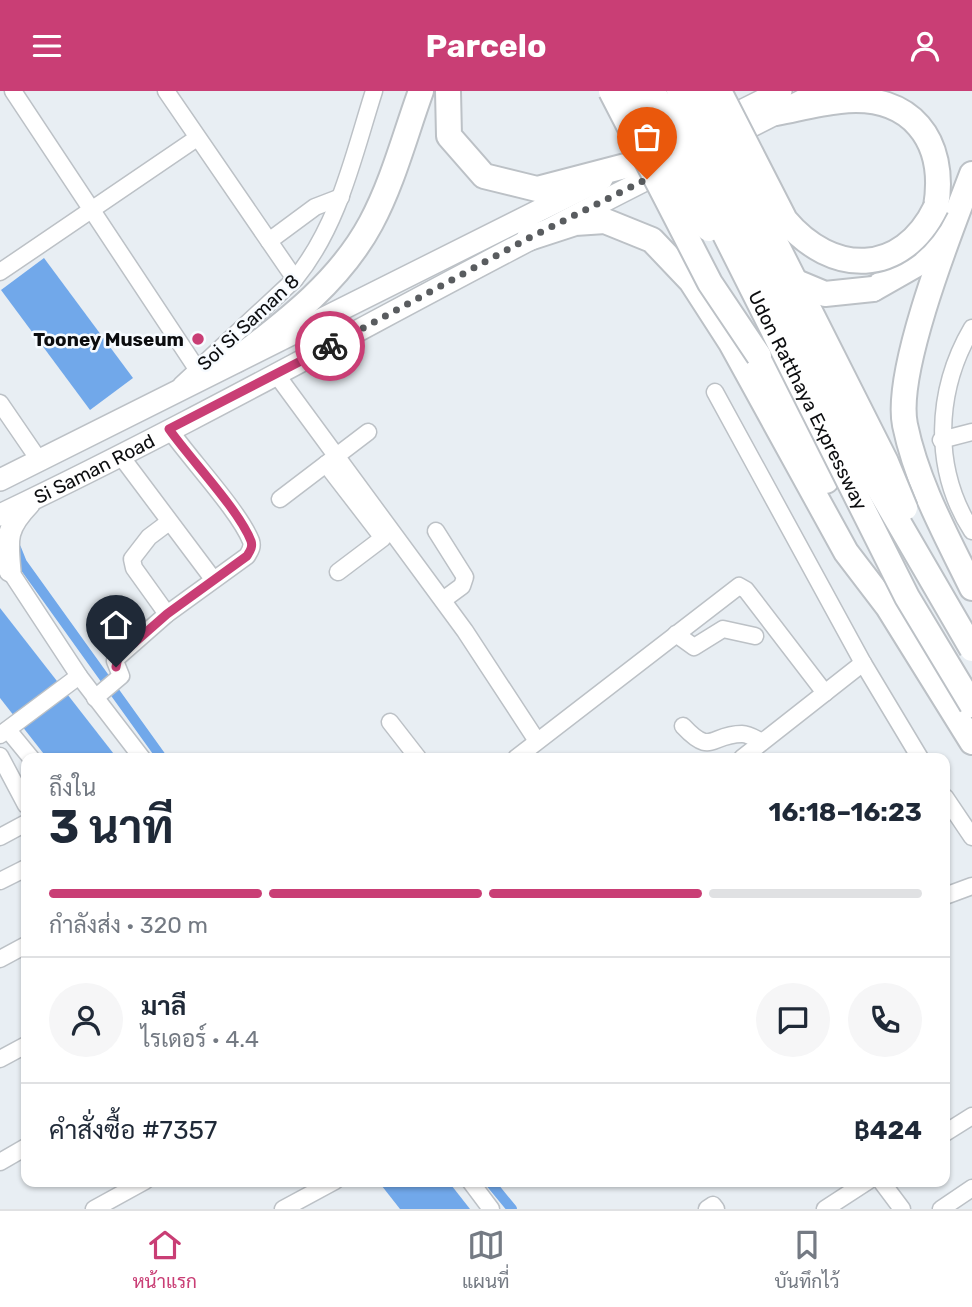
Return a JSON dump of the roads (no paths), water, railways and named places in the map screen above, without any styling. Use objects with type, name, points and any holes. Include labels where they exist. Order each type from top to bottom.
[{"type":"highway","points":[[236,361],[301,311],[339,269],[370,225],[384,197],[421,91]]},
{"type":"highway","points":[[448,91],[449,136],[484,176],[537,189],[629,165]]},
{"type":"highway","points":[[611,91],[709,283],[759,356],[860,544],[888,607]]},
{"type":"highway","points":[[630,91],[700,222],[748,263],[825,294],[873,289],[924,260],[945,214],[972,174]]},
{"type":"highway","name":"Udon Ratthaya Expressway","points":[[653,91],[907,597],[972,705]]},
{"type":"highway","name":"Udon Ratthaya Expressway","points":[[679,91],[871,474],[972,649]]},
{"type":"highway","points":[[699,91],[887,462],[934,582]]},
{"type":"highway","points":[[719,91],[785,220],[800,238],[824,253],[856,263],[894,254],[945,214]]},
{"type":"highway","points":[[778,102],[865,100],[891,107],[911,117],[934,146],[945,214],[908,365],[904,422],[926,496],[972,588]]},
{"type":"highway","points":[[529,238],[575,223],[605,221],[652,240],[691,281],[846,552],[888,607],[972,742]]},
{"type":"main road","name":"Si Saman Road","points":[[0,515],[276,374],[529,238],[690,147],[778,102],[821,91]]},
{"type":"main road","name":"Si Saman Road","points":[[10,475],[629,165],[690,147]]},
{"type":"main road","points":[[3,565],[13,520],[34,498],[32,485],[10,475]]},
{"type":"street","points":[[13,91],[197,369]]},
{"type":"street","points":[[166,91],[295,279]]},
{"type":"street","name":"Soi Si Saman 8","points":[[174,392],[295,279],[324,238],[341,197],[374,91]]},
{"type":"street","points":[[0,272],[197,138]]},
{"type":"street","points":[[269,241],[315,207],[341,197]]},
{"type":"street","points":[[972,328],[958,352],[949,384],[942,440],[948,483],[960,513],[972,531]]},
{"type":"street","points":[[276,374],[383,538],[338,572]]},
{"type":"street","points":[[715,392],[863,663],[917,753]]},
{"type":"street","points":[[0,403],[6,424],[39,460]]},
{"type":"street","points":[[105,691],[121,676],[115,661],[118,657],[167,614],[247,556],[251,542],[169,429]]},
{"type":"street","points":[[280,499],[368,432]]},
{"type":"street","points":[[942,440],[972,432]]},
{"type":"street","points":[[120,455],[213,579]]},
{"type":"street","points":[[331,460],[443,600],[537,741]]},
{"type":"street","points":[[167,614],[134,568],[132,559],[149,537],[169,522]]},
{"type":"street","points":[[436,531],[465,577],[462,586],[443,600]]},
{"type":"street","points":[[3,565],[79,676],[105,691],[139,753]]},
{"type":"street","points":[[522,753],[739,586],[746,590],[825,693]]},
{"type":"street","points":[[676,634],[694,647],[723,629],[755,636]]},
{"type":"street","points":[[748,753],[863,663]]},
{"type":"street","points":[[27,753],[9,730],[79,676]]},
{"type":"street","points":[[390,722],[414,753]]},
{"type":"street","points":[[683,726],[700,743],[710,744],[741,734],[762,742]]},
{"type":"street","points":[[0,756],[7,786],[21,801]]},
{"type":"street","points":[[950,804],[972,837]]},
{"type":"street","points":[[0,837],[21,826]]},
{"type":"street","points":[[0,881],[21,870]]},
{"type":"street","points":[[950,894],[972,886]]},
{"type":"street","points":[[0,959],[21,948]]},
{"type":"street","points":[[0,1059],[21,1048]]},
{"type":"street","points":[[950,1130],[972,1116]]},
{"type":"street","points":[[0,1162],[21,1150]]},
{"type":"street","points":[[94,1209],[134,1187]]},
{"type":"street","points":[[283,1209],[323,1187]]},
{"type":"street","points":[[474,1187],[491,1209]]},
{"type":"street","points":[[825,1209],[860,1187]]},
{"type":"street","points":[[886,1187],[902,1209]]},
{"type":"street","points":[[941,1209],[972,1188]]},
{"type":"street","points":[[707,1209],[713,1205],[716,1209]]},
{"type":"water","points":[[44,258],[133,378],[90,410],[1,290]]},
{"type":"water","points":[[0,608],[113,753],[43,753],[0,698]]},
{"type":"water","points":[[383,1187],[453,1187],[470,1209],[400,1209]]},
{"type":"waterway","points":[[16,548],[22,563],[158,753]]},
{"type":"waterway","points":[[494,1187],[512,1209]]},
{"type":"place","name":"Tooney Museum","points":[[198,339]]}]
